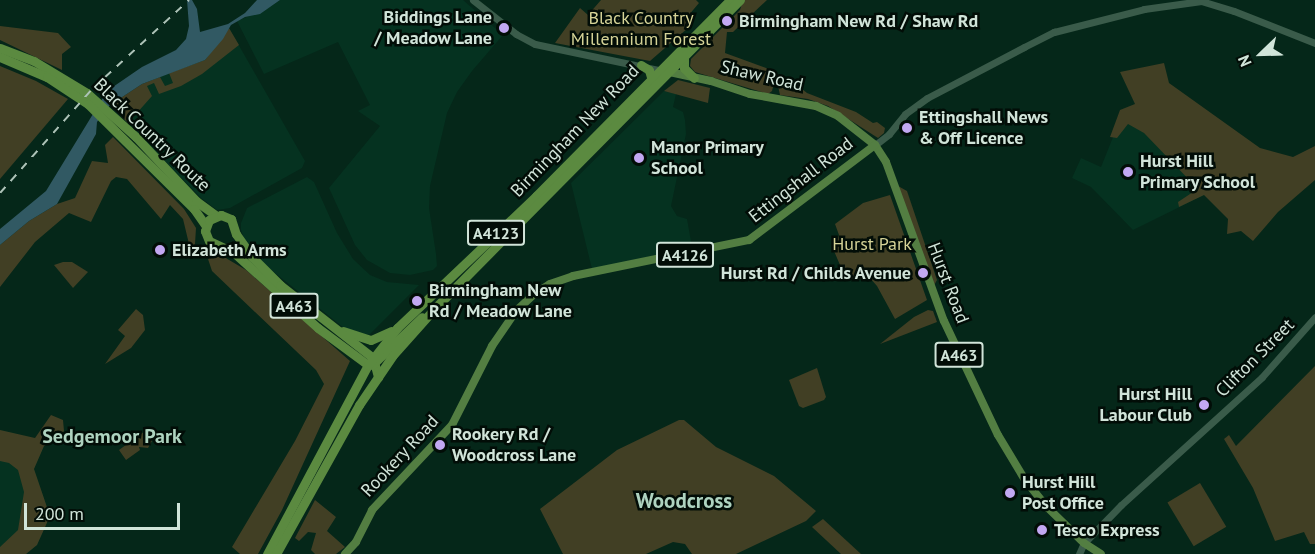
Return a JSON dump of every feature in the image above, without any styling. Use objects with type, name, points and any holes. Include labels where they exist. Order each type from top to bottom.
[{"type":"highway","name":"Birmingham New Road","points":[[267,554],[372,363],[397,328],[536,196],[655,73],[730,0]]},
{"type":"highway","name":"Birmingham New Road","points":[[276,554],[321,471],[393,355],[434,309],[740,0]]},
{"type":"highway","name":"Black Country Route","points":[[0,48],[34,61],[53,76]]},
{"type":"highway","points":[[684,56],[684,68],[694,78]]},
{"type":"highway","name":"Black Country Route","points":[[0,57],[53,76],[87,93],[194,209],[206,226],[208,240],[233,252],[318,327],[372,363]]},
{"type":"highway","points":[[641,65],[655,73]]},
{"type":"highway","name":"Black Country Route","points":[[122,130],[196,201],[215,216],[230,218],[235,225],[236,234],[260,266],[335,328],[372,363]]},
{"type":"highway","name":"Black Country Route","points":[[206,226],[215,216]]},
{"type":"highway","points":[[222,246],[230,243],[236,234]]},
{"type":"highway","name":"A4123","points":[[372,363],[434,309]]},
{"type":"highway","name":"A463","points":[[335,328],[371,340],[381,338],[397,328]]},
{"type":"highway","points":[[372,363],[378,377]]},
{"type":"main road","name":"Shaw Road","points":[[655,73],[669,72],[750,94],[816,106],[838,116],[875,144]]},
{"type":"main road","name":"Ettingshall Road","points":[[492,346],[522,304],[542,289],[573,276],[749,240],[875,144]]},
{"type":"main road","name":"Hurst Road","points":[[875,144],[886,162],[944,321],[998,435],[1025,480],[1048,508],[1084,543]]},
{"type":"main road","name":"Rookery Road","points":[[345,554],[356,542],[372,510],[452,425],[492,346]]},
{"type":"main road","name":"A463","points":[[1084,543],[1101,554]]},
{"type":"street","points":[[473,0],[526,39],[553,49],[641,65]]},
{"type":"street","points":[[875,144],[889,134],[904,114],[927,98],[1024,47],[1054,32],[1144,9],[1201,1],[1234,11],[1315,44]]},
{"type":"street","name":"Clifton Street","points":[[1084,543],[1262,377],[1315,317]]},
{"type":"street","points":[[1079,554],[1084,543]]},
{"type":"shaded area","points":[[280,0],[463,0],[503,35],[472,71],[457,92],[447,113],[430,186],[429,208],[437,266],[433,270],[410,275],[390,273],[367,260],[355,245],[329,188],[380,126],[358,111],[370,105],[338,42],[264,74],[237,21],[270,7]]},
{"type":"shaded area","points":[[229,28],[305,161],[302,168],[230,208],[217,210],[201,198],[110,105],[223,39]]},
{"type":"shaded area","name":"Manor Primary School","points":[[664,91],[676,94],[673,107],[683,112],[685,120],[686,134],[671,206],[677,216],[687,219],[692,247],[592,269],[571,183]]},
{"type":"shaded area","name":"Hurst Hill Primary School","points":[[1131,119],[1204,195],[1133,230],[1091,187],[1072,178],[1081,158],[1101,167],[1113,137]]},
{"type":"shaded area","points":[[307,177],[314,182],[337,233],[353,259],[370,275],[387,282],[419,285],[369,335],[344,328],[270,269],[247,246],[241,223],[247,208]]},
{"type":"shaded area","points":[[0,430],[44,446],[34,469],[50,516],[37,545],[26,554],[0,554]]},
{"type":"green space","name":"Black Country Millennium Forest","points":[[601,0],[696,0],[699,3],[688,16],[690,19],[688,28],[650,61],[555,43],[580,8],[588,15]]},
{"type":"green space","points":[[743,0],[767,0],[733,32],[727,32],[725,53],[777,72],[772,91],[768,94],[695,72],[690,66],[691,59],[740,10]]},
{"type":"green space","points":[[0,26],[58,33],[71,47],[62,54],[62,70],[0,40]]},
{"type":"green space","points":[[229,28],[239,45],[202,74],[181,86],[159,94],[154,83],[147,86],[152,96],[128,123],[110,105],[142,84],[160,77],[165,86],[173,83],[169,73],[205,60]]},
{"type":"green space","points":[[1164,63],[1169,83],[1260,148],[1293,157],[1315,146],[1315,180],[1278,212],[1253,241],[1241,231],[1227,234],[1228,219],[1204,195],[1179,207],[1178,202],[1193,192],[1195,186],[1144,133],[1128,124],[1117,138],[1110,137],[1120,110],[1135,104],[1120,72]]},
{"type":"green space","points":[[0,66],[36,81],[68,99],[0,179]]},
{"type":"green space","points":[[784,77],[807,93],[856,112],[873,123],[877,122],[885,128],[884,133],[878,138],[828,106],[808,99],[780,95],[778,86]]},
{"type":"green space","points":[[678,80],[710,88],[708,103],[664,91]]},
{"type":"green space","points":[[113,137],[184,209],[196,228],[195,244],[192,247],[189,244],[183,219],[170,205],[161,219],[127,179],[116,177],[111,181],[91,222],[69,213],[35,242],[0,287],[0,245],[29,221],[57,204],[75,198],[92,161],[108,163],[105,145]]},
{"type":"green space","points":[[898,186],[907,191],[937,280],[933,287]]},
{"type":"green space","name":"Hurst Park","points":[[890,195],[927,300],[895,319],[877,286],[870,278],[854,280],[843,272],[834,251],[839,235],[835,224],[863,203]]},
{"type":"green space","points":[[219,254],[246,270],[350,361],[282,510],[258,554],[240,554],[232,547],[295,441],[324,384],[316,370],[212,271],[208,259]]},
{"type":"green space","points":[[72,262],[88,272],[73,288],[54,265]]},
{"type":"green space","points":[[136,309],[143,315],[145,330],[131,348],[105,364],[125,336],[118,330]]},
{"type":"green space","points":[[928,310],[933,311],[937,322],[880,344],[914,317]]},
{"type":"green space","points":[[1315,366],[1315,544],[1310,544],[1304,532],[1275,541],[1253,488],[1224,439],[1229,435],[1236,446]]},
{"type":"green space","points":[[817,368],[826,397],[824,400],[803,408],[799,406],[789,380]]},
{"type":"green space","points":[[51,415],[63,420],[64,431],[58,439],[44,446],[34,469],[50,516],[37,545],[26,554],[0,554],[0,547],[18,530],[24,492],[18,470],[9,463],[0,461],[0,430],[35,438]]},
{"type":"green space","points":[[679,420],[684,420],[716,447],[774,476],[816,511],[806,521],[736,554],[692,554],[685,544],[673,542],[646,554],[563,554],[540,509],[617,450]]},
{"type":"green space","points":[[145,431],[152,441],[148,448],[139,447],[140,450],[126,460],[119,450]]},
{"type":"green space","points":[[1200,483],[1226,527],[1194,546],[1167,503]]},
{"type":"green space","points":[[315,500],[336,517],[327,531],[345,547],[336,554],[315,554],[311,550],[316,533],[308,532],[299,541],[295,538]]},
{"type":"green space","points":[[823,519],[861,554],[841,554],[812,527]]},
{"type":"water","points":[[187,0],[192,0],[197,9],[200,32],[228,24],[245,13],[257,0],[280,0],[260,14],[245,17],[231,25],[223,39],[205,60],[142,84],[110,105],[97,122],[96,134],[57,204],[29,221],[0,245],[0,229],[46,191],[107,91],[142,67],[176,50],[186,39],[189,26]]},
{"type":"railway","points":[[0,193],[93,88],[189,0]]},
{"type":"place","name":"Birmingham New Rd / Shaw Rd","points":[[727,21]]},
{"type":"place","name":"Biddings Lane / Meadow Lane","points":[[504,28]]},
{"type":"place","name":"Ettingshall News & Off Licence","points":[[907,128]]},
{"type":"place","name":"Manor Primary School","points":[[639,158]]},
{"type":"place","name":"Hurst Hill Primary School","points":[[1128,172]]},
{"type":"place","name":"Elizabeth Arms","points":[[160,250]]},
{"type":"place","name":"Hurst Rd / Childs Avenue","points":[[923,273]]},
{"type":"place","name":"Birmingham New Rd / Meadow Lane","points":[[417,301]]},
{"type":"place","name":"Hurst Hill Labour Club","points":[[1204,405]]},
{"type":"place","name":"Rookery Rd / Woodcross Lane","points":[[440,445]]},
{"type":"place","name":"Hurst Hill Post Office","points":[[1010,493]]},
{"type":"place","name":"Tesco Express","points":[[1042,530]]},
{"type":"district","name":"Sedgemoor Park","points":[[112,436]]},
{"type":"district","name":"Woodcross","points":[[684,501]]}]
